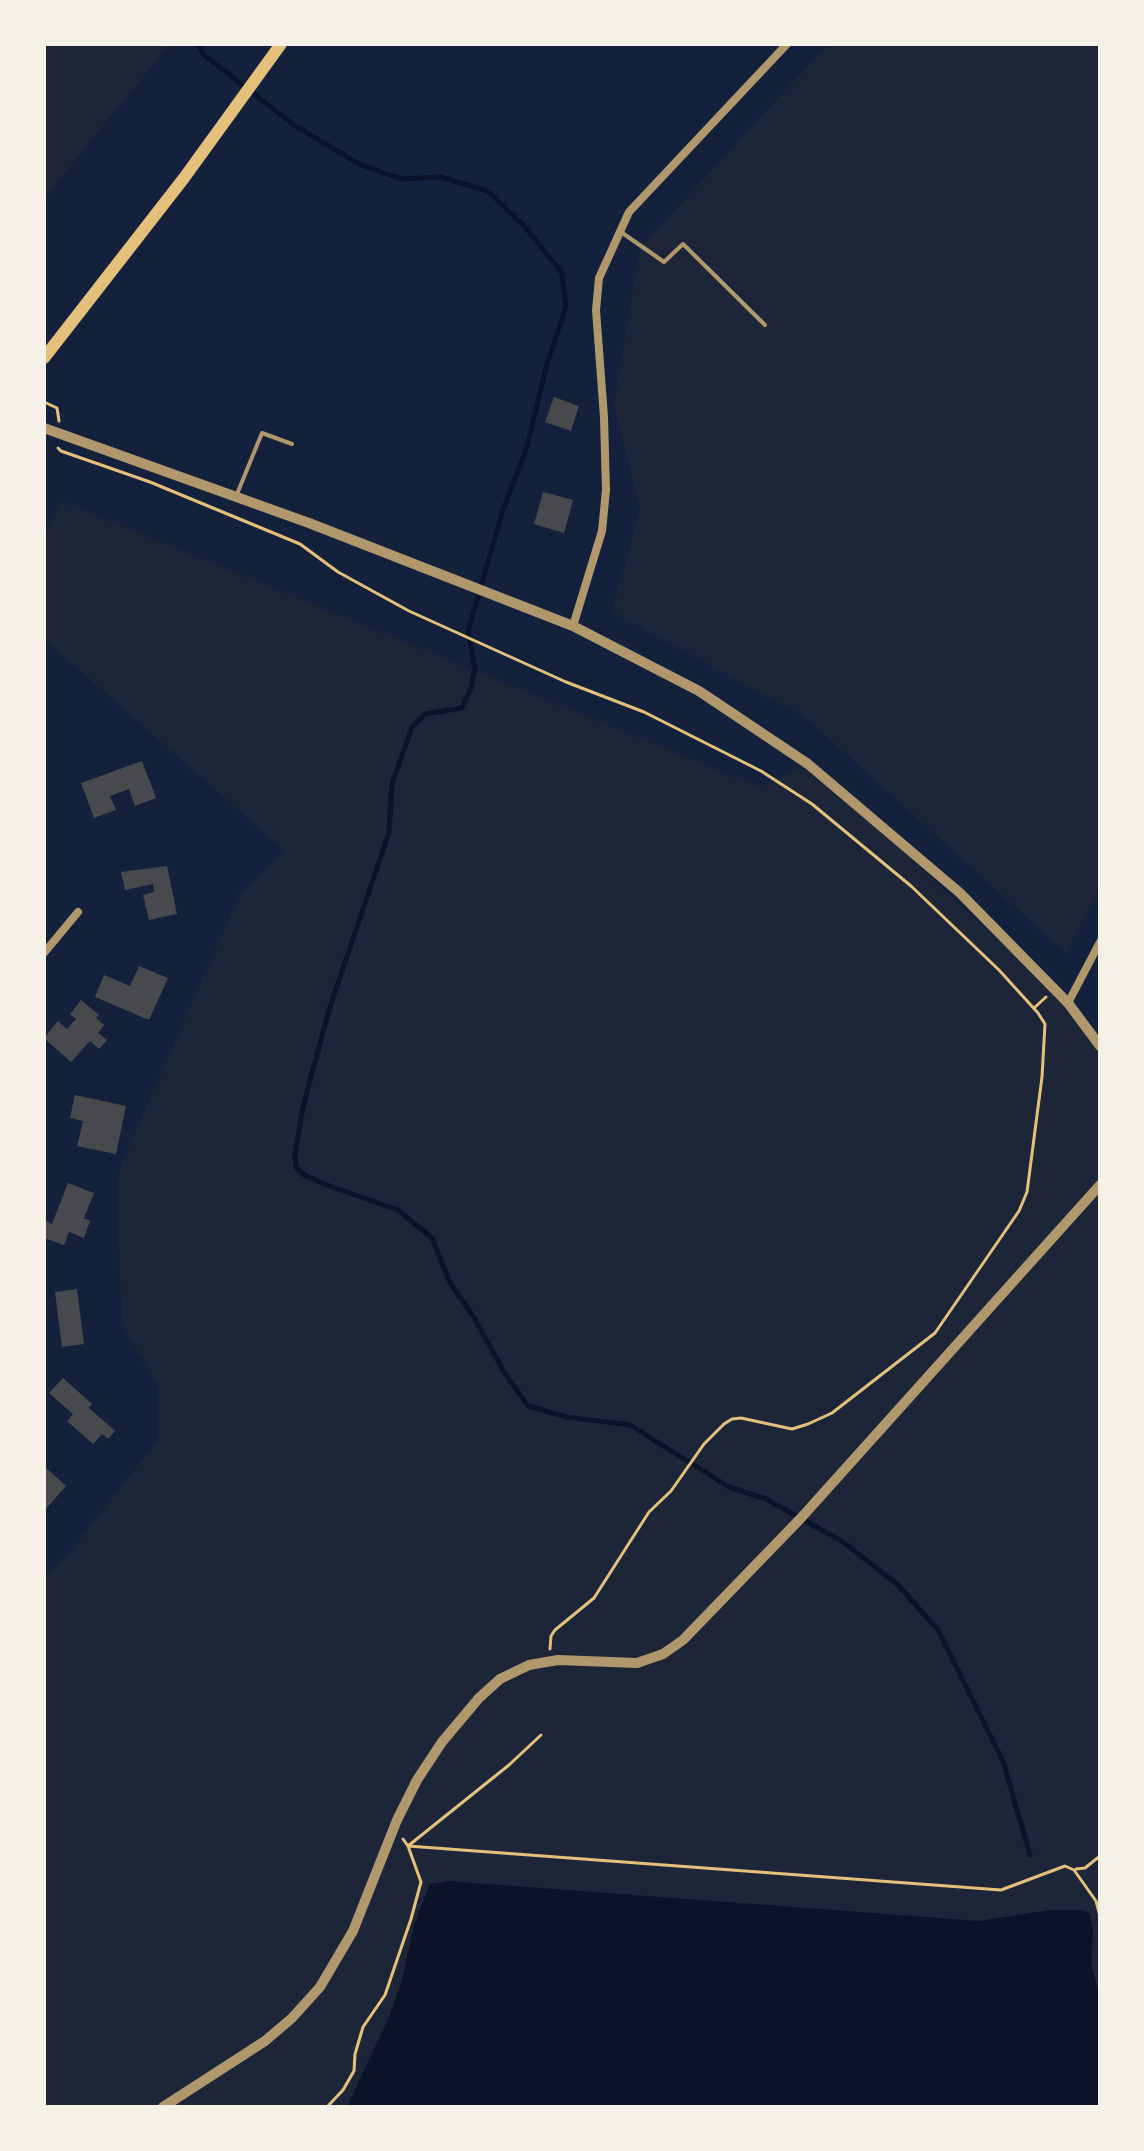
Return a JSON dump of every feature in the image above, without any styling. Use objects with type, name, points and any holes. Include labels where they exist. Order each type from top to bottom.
[{"type":"main road","points":[[44,358],[281,44]]},
{"type":"street","points":[[573,626],[602,531],[606,490],[596,310],[599,278],[619,230],[638,201],[787,44]]},
{"type":"street","points":[[44,428],[236,497],[573,626],[699,691],[808,764],[960,893],[1068,1003],[1100,1046]]},
{"type":"street","points":[[44,953],[78,912]]},
{"type":"street","points":[[1068,1003],[1100,942]]},
{"type":"street","points":[[163,2107],[265,2041],[312,1997],[329,1975],[346,1945],[397,1820],[417,1780],[442,1742],[479,1698],[500,1679],[529,1665],[550,1661],[637,1663],[663,1654],[698,1628],[1100,1185]]},
{"type":"lane","points":[[619,230],[664,262],[683,244],[765,325]]},
{"type":"lane","points":[[236,497],[262,433],[292,444]]},
{"type":"path","points":[[44,402],[57,408],[60,415],[58,447],[61,451],[150,482],[300,544],[373,593],[566,682],[644,712],[761,771],[812,804],[911,886],[999,970],[1045,1024],[1027,1192],[1019,1211],[935,1333],[832,1413],[792,1429],[751,1419],[732,1419],[716,1432],[671,1491],[649,1512],[594,1598],[555,1630],[551,1636],[550,1661]]},
{"type":"path","points":[[1034,1008],[1048,996]]},
{"type":"path","points":[[408,1846],[541,1735]]},
{"type":"path","points":[[327,2107],[343,2090],[354,2071],[355,2054],[363,2027],[385,1995],[411,1919],[421,1882],[402,1837]]},
{"type":"path","points":[[408,1846],[1001,1890],[1065,1866],[1074,1870],[1096,1901],[1100,1916]]},
{"type":"path","points":[[1074,1870],[1085,1868],[1100,1856]]},
{"type":"shaded area","points":[[44,44],[170,44],[44,198]]},
{"type":"shaded area","points":[[828,44],[1100,44],[1100,887],[1066,953],[805,717],[612,612],[640,509],[614,405],[640,248]]},
{"type":"shaded area","points":[[63,502],[759,787],[811,763],[954,900],[1068,1003],[1100,1046],[1100,2107],[44,2107],[44,1578],[69,1553],[158,1440],[159,1386],[125,1331],[121,1305],[117,1189],[121,1164],[239,896],[285,851],[44,639],[44,535]]},
{"type":"shaded area","points":[[448,1881],[979,1921],[1050,1910],[1082,1910],[1090,1914],[1093,1932],[1091,1964],[1100,1998],[1100,2107],[347,2107],[389,2017],[402,1980],[414,1925],[430,1884]]},
{"type":"building","points":[[554,397],[579,406],[571,431],[545,422]]},
{"type":"building","points":[[543,492],[573,500],[564,533],[534,524]]},
{"type":"building","points":[[142,761],[156,798],[135,806],[129,789],[110,796],[116,810],[94,818],[81,783]]},
{"type":"building","points":[[167,866],[177,914],[149,920],[143,895],[154,892],[153,884],[125,890],[121,872]]},
{"type":"building","points":[[139,966],[168,978],[149,1020],[95,997],[104,975],[130,986]]},
{"type":"building","points":[[81,1000],[99,1015],[96,1018],[104,1025],[98,1033],[107,1040],[99,1049],[90,1041],[71,1062],[44,1038],[58,1021],[67,1029],[76,1019],[70,1014]]},
{"type":"building","points":[[75,1095],[126,1106],[116,1154],[77,1146],[83,1121],[70,1118]]},
{"type":"building","points":[[68,1183],[94,1193],[84,1218],[90,1221],[84,1238],[69,1232],[64,1245],[44,1238],[44,1226],[46,1221],[52,1224]]},
{"type":"building","points":[[77,1289],[84,1344],[62,1347],[55,1292]]},
{"type":"building","points":[[63,1378],[92,1404],[89,1408],[115,1431],[108,1439],[102,1434],[93,1444],[67,1421],[73,1414],[49,1393]]},
{"type":"building","points":[[44,1466],[66,1486],[44,1511]]},
{"type":"waterway","points":[[197,44],[204,55],[294,125],[361,165],[402,179],[441,177],[488,191],[526,228],[562,273],[566,307],[547,364],[527,447],[503,510],[468,631],[475,668],[471,688],[462,708],[425,714],[412,727],[392,784],[389,832],[329,1010],[303,1107],[296,1167],[304,1175],[327,1185],[398,1210],[432,1238],[450,1283],[528,1406],[567,1417],[630,1425],[729,1487],[766,1499],[843,1542],[898,1585],[938,1630],[1003,1761],[1030,1855]]}]
